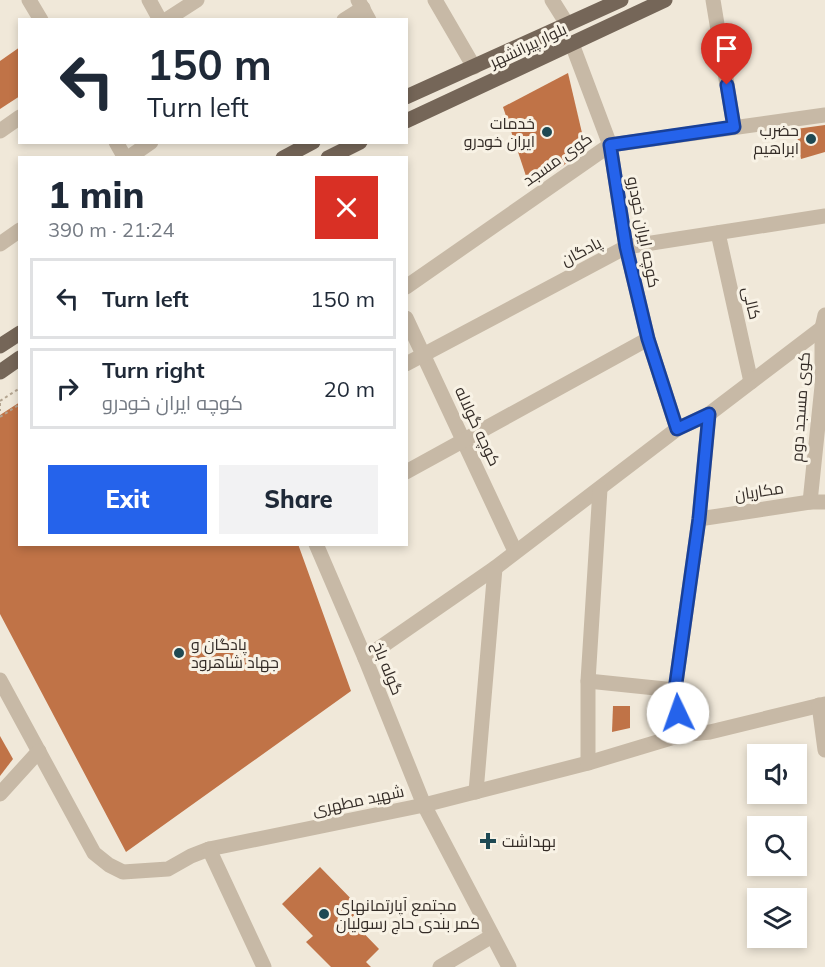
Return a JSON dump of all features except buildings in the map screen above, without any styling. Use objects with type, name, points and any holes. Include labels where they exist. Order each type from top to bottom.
[{"type":"main road","name":"بلوار پیرانشهر","points":[[408,94],[474,67],[621,0]]},
{"type":"main road","name":"بلوار پیرانشهر","points":[[408,120],[665,0]]},
{"type":"main road","points":[[287,156],[309,144]]},
{"type":"main road","points":[[331,156],[356,144]]},
{"type":"main road","points":[[0,346],[18,334]]},
{"type":"main road","points":[[0,372],[18,359]]},
{"type":"street","points":[[28,0],[40,18]]},
{"type":"street","points":[[149,0],[159,18]]},
{"type":"street","points":[[169,18],[197,0]]},
{"type":"street","points":[[435,0],[474,67]]},
{"type":"street","points":[[552,0],[567,24]]},
{"type":"street","points":[[713,0],[734,127]]},
{"type":"street","points":[[347,18],[363,9]]},
{"type":"street","name":"کوچه ایران خودرو","points":[[572,44],[610,145],[626,247],[648,339],[677,429]]},
{"type":"street","name":"کوی مسجد","points":[[408,286],[610,145],[825,115]]},
{"type":"street","points":[[0,131],[18,118]]},
{"type":"street","points":[[129,156],[148,144]]},
{"type":"street","name":"پادگان","points":[[408,363],[626,247],[825,216]]},
{"type":"street","points":[[0,244],[18,231]]},
{"type":"street","name":"کالی","points":[[718,232],[751,382]]},
{"type":"street","name":"کوچه گولاله","points":[[408,322],[515,551]]},
{"type":"street","points":[[365,658],[495,568],[677,429],[709,414],[824,322]]},
{"type":"street","name":"کوی مسجد دوم","points":[[817,502],[824,386],[824,322]]},
{"type":"street","points":[[408,471],[648,339]]},
{"type":"street","points":[[681,735],[675,690],[699,519],[709,414]]},
{"type":"street","points":[[588,763],[588,681],[600,489]]},
{"type":"street","name":"مکاریان","points":[[699,519],[817,502]]},
{"type":"street","name":"گوله باخ","points":[[317,546],[424,805],[509,967]]},
{"type":"street","points":[[476,792],[495,568]]},
{"type":"street","name":"شهید مطهری","points":[[0,680],[94,853],[109,866],[123,872],[168,869],[190,856],[209,849],[424,805],[588,763],[681,735],[710,732],[822,705]]},
{"type":"street","points":[[588,681],[675,690]]},
{"type":"street","points":[[822,705],[825,750]]},
{"type":"street","points":[[0,794],[39,751]]},
{"type":"street","points":[[209,849],[264,967]]},
{"type":"street","points":[[441,967],[492,936]]},
{"type":"path","points":[[0,411],[0,402],[18,389]]},
{"type":"path","points":[[0,417],[18,405]]},
{"type":"place","name":"خدمات ایران خودرو","points":[[547,132]]},
{"type":"place","name":"حضرب ابراهیم","points":[[811,139]]},
{"type":"place","name":"پادگان و جهاد شاهرود","points":[[179,653]]},
{"type":"place","name":"بهداشت","points":[[488,841]]},
{"type":"place","name":"مجتمع آپارتمانهای کمر بندی حاج رسولیان","points":[[324,914]]},
{"type":"route","points":[[678,713],[675,690],[699,519],[709,414],[677,429],[648,339],[626,247],[610,145],[734,127],[727,85]]}]
